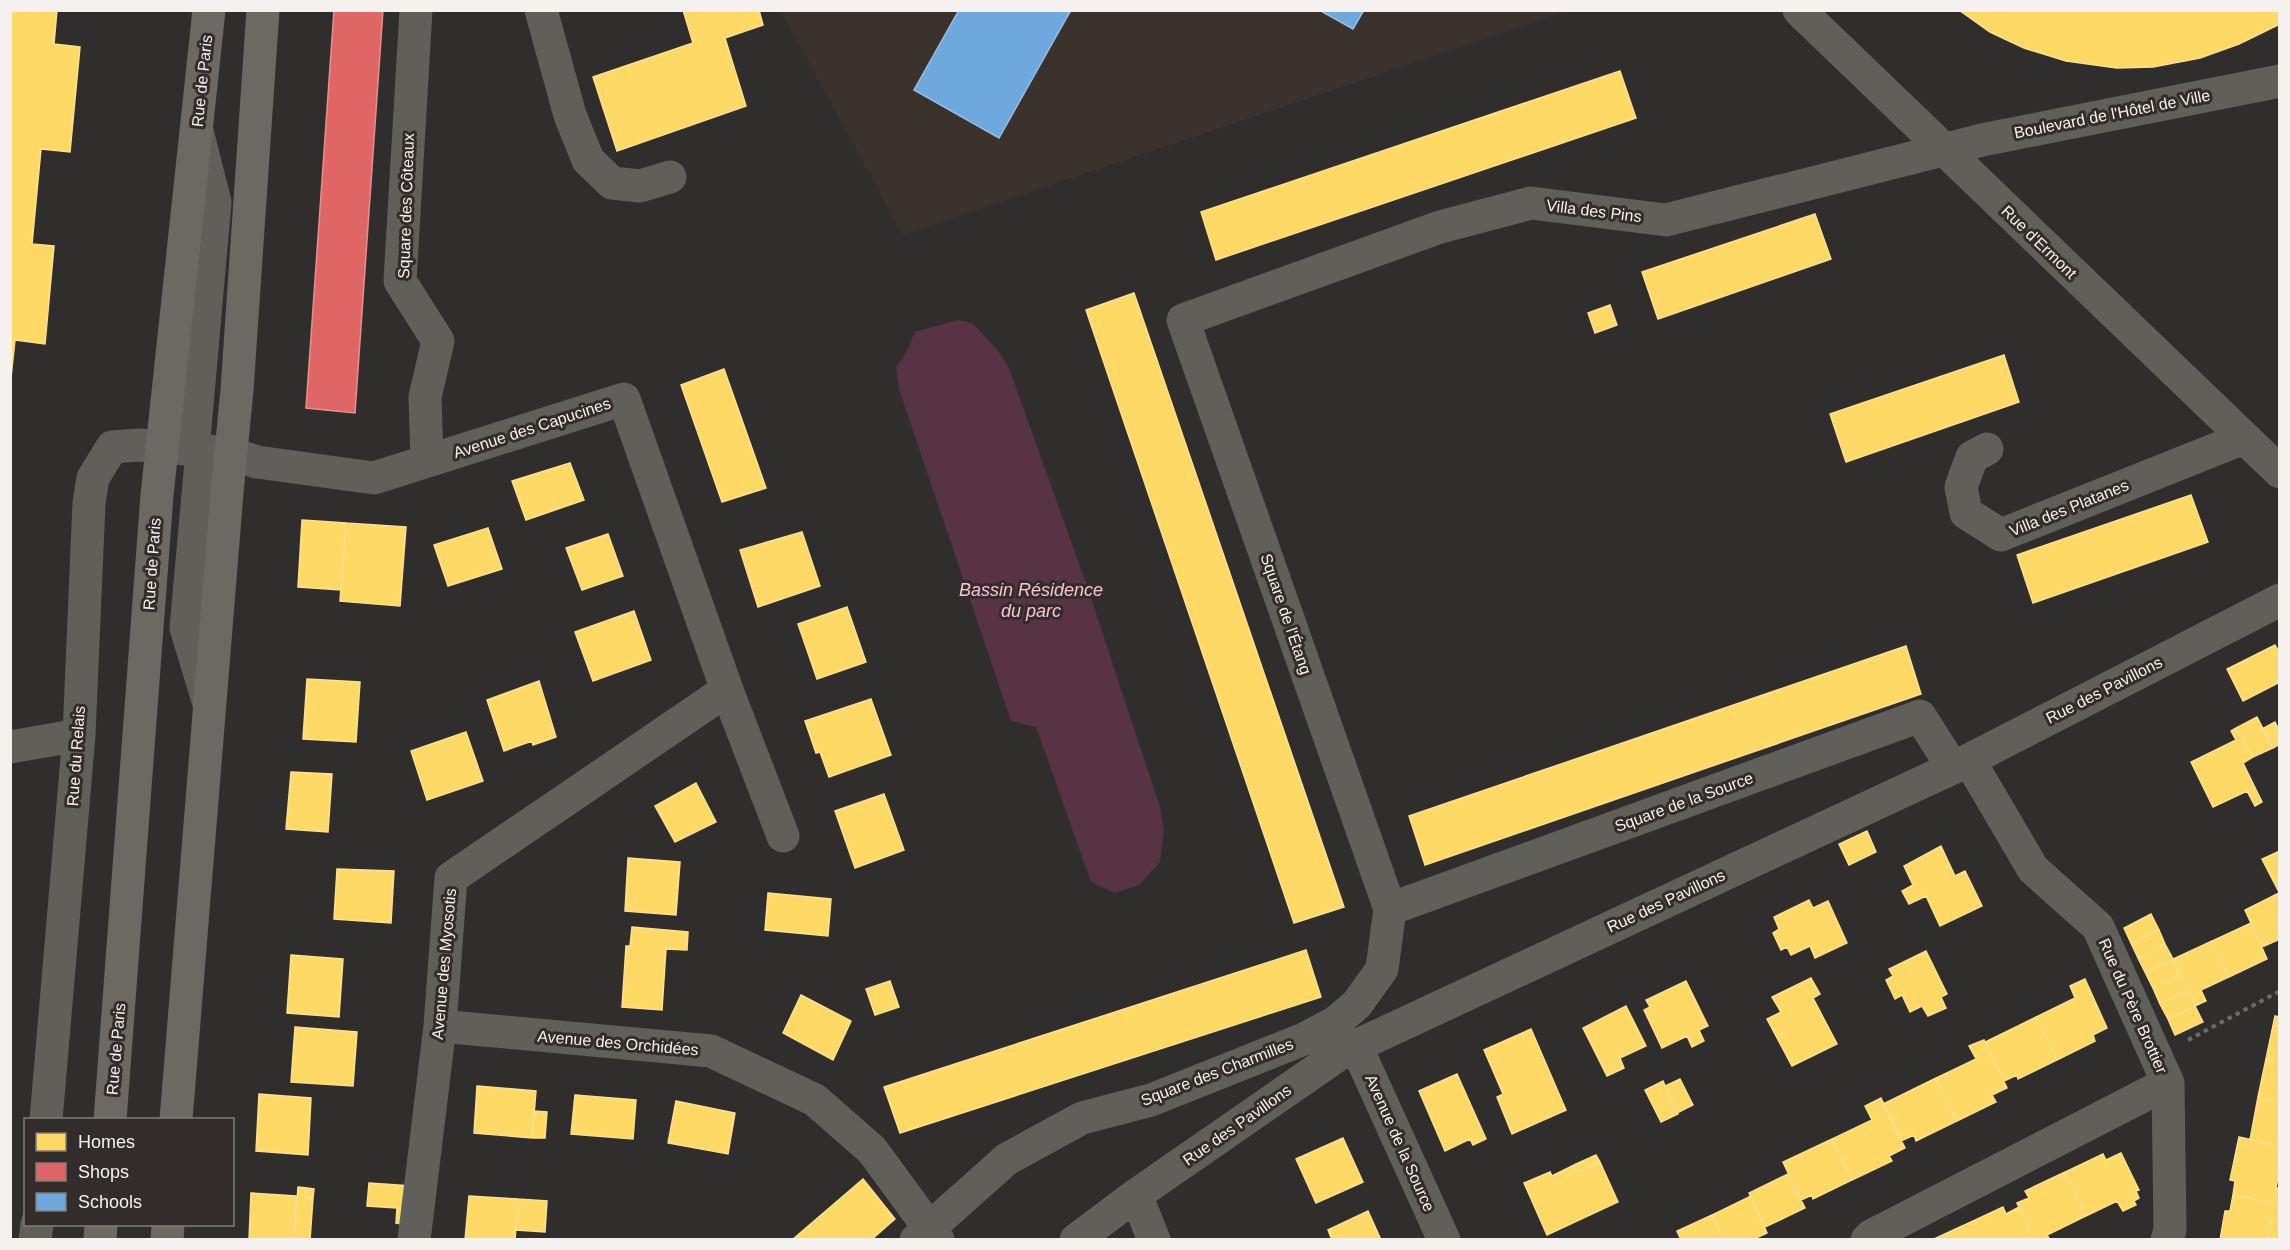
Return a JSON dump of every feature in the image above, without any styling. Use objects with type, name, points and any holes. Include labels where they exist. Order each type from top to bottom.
[{"type":"main road","name":"Rue de Paris","points":[[176,1118],[210,706],[197,450],[196,129],[210,10]]},
{"type":"main road","name":"Rue de Paris","points":[[110,1118],[197,450],[238,378],[263,10]]},
{"type":"street","name":"Square des Côteaux","points":[[416,10],[399,281],[438,341],[425,397],[427,461]]},
{"type":"street","points":[[541,10],[570,115],[588,160],[612,183],[640,186],[670,177]]},
{"type":"street","name":"Rue d'Ermont","points":[[1798,10],[2280,472]]},
{"type":"street","name":"Boulevard de l'Hôtel de Ville","points":[[1944,149],[2280,81]]},
{"type":"street","name":"Villa des Pins","points":[[1183,320],[1440,227],[1531,203],[1666,220],[1944,149]]},
{"type":"street","name":"Square de l'Étang","points":[[1183,320],[1390,909]]},
{"type":"street","name":"Avenue des Capucines","points":[[197,450],[257,462],[374,478],[624,399],[727,690],[783,836]]},
{"type":"street","name":"Villa des Platanes","points":[[1987,449],[1972,457],[1961,487],[1966,513],[2001,535],[2244,438]]},
{"type":"street","name":"Rue du Relais","points":[[46,1118],[79,735],[89,503],[93,478],[112,447],[140,445],[197,450]]},
{"type":"street","name":"Rue des Pavillons","points":[[1076,1239],[1341,1053],[1961,764],[2280,600]]},
{"type":"street","name":"Avenue des Myosotis","points":[[414,1239],[440,1026],[451,878],[727,690]]},
{"type":"street","name":"Square de la Source","points":[[1390,909],[1920,716],[1961,764]]},
{"type":"street","points":[[10,747],[79,735]]},
{"type":"street","name":"Rue du Père Brottier","points":[[1961,764],[2033,869],[2098,927],[2162,1070],[2170,1230],[2167,1239]]},
{"type":"street","name":"Square des Charmilles","points":[[928,1236],[1007,1159],[1082,1118],[1151,1100],[1304,1039],[1336,1022],[1356,1004],[1382,969],[1390,909]]},
{"type":"street","name":"Avenue des Orchidées","points":[[440,1026],[711,1051],[818,1102],[872,1150],[928,1236]]},
{"type":"street","name":"Avenue de la Source","points":[[1356,1046],[1444,1239]]},
{"type":"street","name":"Rue du Père Brottier","points":[[1868,1239],[2162,1070]]},
{"type":"street","points":[[1136,1195],[1154,1239]]},
{"type":"path","points":[[2162,1070],[2280,991]]},
{"type":"shaded area","points":[[780,10],[1567,11],[903,235]]},
{"type":"water","name":"Bassin Résidence du parc","points":[[958,320],[972,323],[997,349],[1009,368],[1087,586],[1160,807],[1164,831],[1160,862],[1139,885],[1115,893],[1091,882],[1036,727],[1011,721],[899,389],[896,367],[906,353],[915,332]]},
{"type":"building: Homes","points":[[10,10],[57,10],[54,44],[80,47],[70,152],[41,149],[32,244],[54,246],[45,344],[15,340],[10,387]]},
{"type":"building: Homes","points":[[683,10],[759,10],[763,25],[725,38],[746,106],[617,151],[593,77],[693,43]]},
{"type":"building: Homes","points":[[1959,10],[2280,10],[2280,24],[2239,44],[2200,58],[2153,67],[2117,68],[2066,61],[2024,48],[1990,32]]},
{"type":"building: Homes","points":[[1620,71],[1636,118],[1216,260],[1201,212]]},
{"type":"building: Homes","points":[[1815,214],[1831,259],[1658,319],[1642,272]]},
{"type":"building: Homes","points":[[1134,293],[1344,907],[1294,923],[1086,310]]},
{"type":"building: Homes","points":[[1610,305],[1617,325],[1595,333],[1588,313]]},
{"type":"building: Homes","points":[[2004,355],[2019,402],[1846,462],[1830,414]]},
{"type":"building: Homes","points":[[724,369],[766,488],[722,502],[681,385]]},
{"type":"building: Homes","points":[[570,463],[584,500],[526,520],[512,481]]},
{"type":"building: Homes","points":[[2191,495],[2208,542],[2033,603],[2017,555]]},
{"type":"building: Homes","points":[[302,520],[346,523],[341,590],[298,587]]},
{"type":"building: Homes","points":[[346,523],[406,527],[400,606],[340,601]]},
{"type":"building: Homes","points":[[488,528],[502,569],[448,586],[434,545]]},
{"type":"building: Homes","points":[[802,532],[820,586],[758,607],[740,550]]},
{"type":"building: Homes","points":[[608,534],[623,576],[582,590],[566,548]]},
{"type":"building: Homes","points":[[847,607],[866,662],[817,679],[798,624]]},
{"type":"building: Homes","points":[[634,611],[651,660],[593,681],[575,632]]},
{"type":"building: Homes","points":[[2275,645],[2280,654],[2280,682],[2243,701],[2227,669]]},
{"type":"building: Homes","points":[[1906,646],[1921,694],[1425,865],[1409,816]]},
{"type":"building: Homes","points":[[307,679],[360,682],[356,742],[303,739]]},
{"type":"building: Homes","points":[[539,681],[556,737],[533,745],[532,741],[504,751],[487,700]]},
{"type":"building: Homes","points":[[871,699],[891,755],[829,777],[820,752],[816,753],[805,721]]},
{"type":"building: Homes","points":[[2257,717],[2273,748],[2253,757],[2236,728]]},
{"type":"building: Homes","points":[[2275,722],[2279,730],[2266,736],[2262,729]]},
{"type":"building: Homes","points":[[2236,728],[2253,757],[2243,763],[2262,802],[2255,806],[2247,791],[2213,807],[2191,762],[2236,740],[2231,731]]},
{"type":"building: Homes","points":[[2279,730],[2280,744],[2273,748],[2266,736]]},
{"type":"building: Homes","points":[[466,732],[483,781],[427,800],[411,751]]},
{"type":"building: Homes","points":[[291,772],[332,774],[328,832],[286,829]]},
{"type":"building: Homes","points":[[696,783],[716,822],[675,842],[655,806]]},
{"type":"building: Homes","points":[[884,794],[904,850],[855,868],[835,811]]},
{"type":"building: Homes","points":[[1867,831],[1876,852],[1849,865],[1839,844]]},
{"type":"building: Homes","points":[[1941,846],[1955,876],[1965,871],[1982,906],[1940,926],[1926,896],[1909,904],[1902,891],[1913,885],[1904,866]]},
{"type":"building: Homes","points":[[2280,851],[2280,894],[2262,859]]},
{"type":"building: Homes","points":[[628,858],[680,862],[676,915],[625,911]]},
{"type":"building: Homes","points":[[337,869],[394,871],[391,923],[334,919]]},
{"type":"building: Homes","points":[[768,893],[831,899],[828,936],[765,930]]},
{"type":"building: Homes","points":[[2279,893],[2280,939],[2262,947],[2245,910]]},
{"type":"building: Homes","points":[[1809,900],[1813,908],[1828,901],[1847,943],[1815,958],[1810,946],[1791,955],[1787,947],[1781,950],[1773,933],[1779,929],[1774,917]]},
{"type":"building: Homes","points":[[2151,914],[2159,930],[2131,943],[2124,928]]},
{"type":"building: Homes","points":[[2251,923],[2267,959],[2229,977],[2212,941]]},
{"type":"building: Homes","points":[[632,927],[688,932],[687,950],[666,949],[662,1010],[622,1007],[626,946],[630,946]]},
{"type":"building: Homes","points":[[2159,930],[2165,944],[2138,958],[2131,943]]},
{"type":"building: Homes","points":[[2212,941],[2229,977],[2201,990],[2206,1001],[2195,1006],[2173,959]]},
{"type":"building: Homes","points":[[2165,944],[2173,959],[2145,972],[2138,958]]},
{"type":"building: Homes","points":[[1306,950],[1321,997],[900,1133],[884,1087]]},
{"type":"building: Homes","points":[[1926,951],[1947,994],[1941,997],[1946,1008],[1928,1016],[1922,1006],[1910,1012],[1902,995],[1895,999],[1886,980],[1893,976],[1889,969]]},
{"type":"building: Homes","points":[[291,955],[343,959],[339,1017],[287,1013]]},
{"type":"building: Homes","points":[[2173,959],[2180,975],[2153,988],[2145,972]]},
{"type":"building: Homes","points":[[2180,975],[2188,991],[2160,1004],[2153,988]]},
{"type":"building: Homes","points":[[1811,978],[1820,994],[1813,998],[1837,1044],[1792,1066],[1767,1019],[1781,1012],[1772,997]]},
{"type":"building: Homes","points":[[2085,979],[2107,1028],[2093,1035],[2095,1041],[2057,1060],[2036,1017],[2075,998],[2070,986]]},
{"type":"building: Homes","points":[[890,981],[899,1007],[875,1015],[866,989]]},
{"type":"building: Homes","points":[[1686,981],[1708,1026],[1699,1030],[1704,1041],[1692,1047],[1687,1036],[1662,1048],[1644,1010],[1650,1007],[1646,1000]]},
{"type":"building: Homes","points":[[2188,991],[2195,1006],[2168,1019],[2160,1004]]},
{"type":"building: Homes","points":[[801,995],[851,1021],[833,1060],[783,1033]]},
{"type":"building: Homes","points":[[1626,1006],[1646,1046],[1620,1058],[1624,1068],[1607,1076],[1583,1028]]},
{"type":"building: Homes","points":[[2195,1006],[2203,1022],[2175,1035],[2168,1019]]},
{"type":"building: Homes","points":[[2275,1016],[2280,1017],[2280,1062],[2266,1059]]},
{"type":"building: Homes","points":[[2036,1017],[2057,1060],[2018,1079],[2017,1075],[2004,1081],[1985,1042]]},
{"type":"building: Homes","points":[[295,1027],[357,1032],[353,1086],[291,1082]]},
{"type":"building: Homes","points":[[1531,1029],[1566,1110],[1512,1134],[1497,1097],[1503,1094],[1484,1050]]},
{"type":"building: Homes","points":[[1984,1040],[2007,1088],[1992,1095],[1996,1102],[1957,1121],[1936,1078],[1976,1059],[1969,1046]]},
{"type":"building: Homes","points":[[2266,1059],[2280,1062],[2280,1102],[2258,1097]]},
{"type":"building: Homes","points":[[1457,1074],[1486,1139],[1473,1145],[1470,1139],[1445,1151],[1419,1091]]},
{"type":"building: Homes","points":[[1936,1078],[1957,1121],[1916,1141],[1914,1135],[1901,1141],[1883,1104]]},
{"type":"building: Homes","points":[[1680,1079],[1693,1105],[1677,1113],[1665,1086]]},
{"type":"building: Homes","points":[[1663,1081],[1678,1114],[1661,1122],[1645,1090]]},
{"type":"building: Homes","points":[[477,1086],[536,1091],[532,1138],[474,1133]]},
{"type":"building: Homes","points":[[259,1094],[311,1098],[308,1155],[256,1151]]},
{"type":"building: Homes","points":[[575,1095],[636,1100],[633,1139],[571,1134]]},
{"type":"building: Homes","points":[[2258,1097],[2280,1102],[2280,1146],[2250,1140]]},
{"type":"building: Homes","points":[[1881,1098],[1905,1148],[1889,1156],[1892,1161],[1852,1180],[1832,1139],[1872,1120],[1865,1106]]},
{"type":"building: Homes","points":[[676,1101],[735,1113],[728,1154],[668,1143]]},
{"type":"building: Homes","points":[[535,1111],[547,1112],[545,1138],[532,1138]]},
{"type":"building: Homes","points":[[2239,1137],[2280,1146],[2280,1166],[2276,1188],[2280,1188],[2280,1204],[2233,1195],[2235,1181],[2230,1180]]},
{"type":"building: Homes","points":[[1343,1138],[1363,1182],[1316,1203],[1296,1159]]},
{"type":"building: Homes","points":[[1832,1139],[1852,1180],[1813,1199],[1812,1195],[1801,1200],[1783,1162]]},
{"type":"building: Homes","points":[[2121,1153],[2139,1190],[2136,1191],[2139,1198],[2134,1201],[2136,1205],[2123,1211],[2117,1201],[2086,1216],[2065,1172],[2103,1154],[2106,1160]]},
{"type":"building: Homes","points":[[1596,1155],[1600,1162],[1577,1172],[1574,1165]]},
{"type":"building: Homes","points":[[1600,1162],[1618,1202],[1547,1235],[1524,1183],[1550,1172],[1552,1176],[1574,1165],[1577,1172]]},
{"type":"building: Homes","points":[[2065,1172],[2086,1216],[2047,1235],[2050,1240],[2033,1240],[2017,1203],[2029,1198],[2025,1191]]},
{"type":"building: Homes","points":[[1788,1174],[1805,1208],[1765,1227],[1749,1193]]},
{"type":"building: Homes","points":[[863,1179],[895,1219],[871,1240],[792,1240]]},
{"type":"building: Homes","points":[[369,1183],[412,1186],[408,1225],[396,1223],[397,1208],[367,1206]]},
{"type":"building: Homes","points":[[298,1187],[307,1188],[306,1197],[313,1198],[310,1240],[294,1240]]},
{"type":"building: Homes","points":[[307,1188],[314,1189],[313,1198],[306,1197]]},
{"type":"building: Homes","points":[[251,1193],[296,1196],[294,1240],[249,1240]]},
{"type":"building: Homes","points":[[2233,1195],[2280,1204],[2280,1222],[2271,1220],[2267,1240],[2220,1240],[2225,1211],[2230,1211]]},
{"type":"building: Homes","points":[[469,1196],[518,1199],[515,1240],[465,1240]]},
{"type":"building: Homes","points":[[1751,1196],[1767,1233],[1752,1240],[1723,1240],[1712,1215]]},
{"type":"building: Homes","points":[[518,1199],[547,1201],[545,1232],[516,1230]]},
{"type":"building: Homes","points":[[2003,1207],[2006,1214],[2019,1207],[2033,1240],[1968,1240],[1962,1226]]},
{"type":"building: Homes","points":[[1368,1211],[1381,1240],[1332,1240],[1328,1230]]},
{"type":"building: Homes","points":[[1712,1215],[1723,1240],[1681,1240],[1677,1231]]},
{"type":"building: Homes","points":[[2271,1220],[2280,1222],[2280,1240],[2267,1240]]},
{"type":"building: Homes","points":[[1962,1226],[1968,1240],[1932,1240]]},
{"type":"building: Shops","points":[[334,10],[383,10],[355,413],[306,408]]},
{"type":"building: Schools","points":[[959,10],[1071,10],[999,138],[914,90]]},
{"type":"building: Schools","points":[[1319,10],[1364,10],[1353,29]]}]
